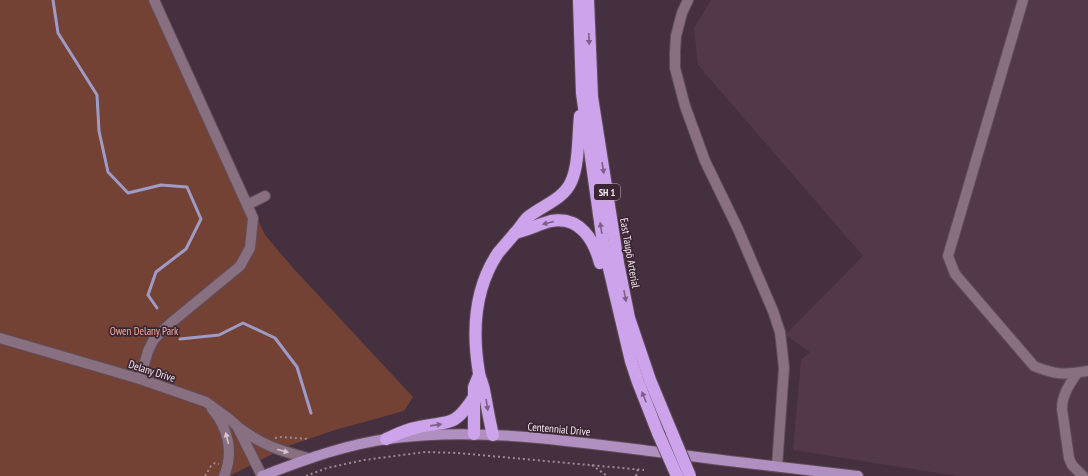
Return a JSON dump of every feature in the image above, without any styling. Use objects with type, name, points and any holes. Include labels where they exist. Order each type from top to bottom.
[{"type":"highway","name":"East Taupō Arterial","points":[[579,0],[582,93],[603,243],[631,361],[658,433],[677,476]]},
{"type":"highway","name":"East Taupō Arterial","points":[[588,0],[592,97],[629,318],[650,380],[690,476]]},
{"type":"highway","points":[[493,435],[484,389],[479,374],[475,325],[480,294],[485,278],[498,254],[527,218],[562,195],[571,183],[576,161],[582,93]]},
{"type":"highway","points":[[516,233],[552,221],[562,221],[569,222],[584,231],[591,238],[596,250],[620,341],[631,361]]},
{"type":"highway","points":[[474,434],[474,387],[479,374]]},
{"type":"highway","points":[[386,439],[415,428],[443,424],[452,421],[459,416],[474,396]]},
{"type":"main road","name":"Centennial Drive","points":[[262,476],[308,458],[386,439],[439,434],[474,434],[588,444],[858,476]]},
{"type":"street","points":[[140,379],[148,351],[154,339],[172,322],[240,266],[250,248],[253,218],[154,0]]},
{"type":"street","points":[[688,0],[682,13],[676,36],[675,52],[675,68],[685,106],[705,161],[738,229],[774,311],[780,332],[784,368],[777,466]]},
{"type":"street","points":[[1023,0],[948,256],[955,274],[1034,366],[1049,372],[1070,374],[1088,371]]},
{"type":"street","points":[[247,205],[265,196]]},
{"type":"street","name":"Delany Drive","points":[[0,338],[140,379],[206,402],[237,426],[262,476]]},
{"type":"street","points":[[1077,373],[1065,392],[1062,402],[1062,409],[1069,458],[1072,465],[1083,476]]},
{"type":"street","points":[[206,402],[215,412],[222,424],[228,443],[229,455],[224,476]]},
{"type":"street","points":[[237,426],[249,435],[271,447],[308,458]]},
{"type":"path","points":[[273,440],[280,436],[310,439]]},
{"type":"path","points":[[306,476],[327,468],[364,460],[425,452],[458,453],[644,470]]},
{"type":"path","points":[[205,476],[213,464],[225,465]]},
{"type":"path","points":[[590,464],[607,476]]},
{"type":"path","points":[[636,476],[638,469]]},
{"type":"shaded area","points":[[711,0],[1088,0],[1088,476],[957,476],[793,450],[801,360],[810,352],[785,335],[863,256],[698,65],[694,28]]},
{"type":"green space","name":"Owen Delany Park","points":[[0,0],[158,0],[265,235],[294,269],[413,397],[404,411],[335,430],[288,446],[230,476],[0,476]]},
{"type":"waterway","points":[[53,0],[58,33],[97,95],[99,131],[108,172],[128,193],[161,185],[187,187],[201,219],[186,249],[156,272],[148,295],[157,308]]},
{"type":"waterway","points":[[180,339],[219,335],[243,323],[275,338],[297,367],[311,413]]}]
